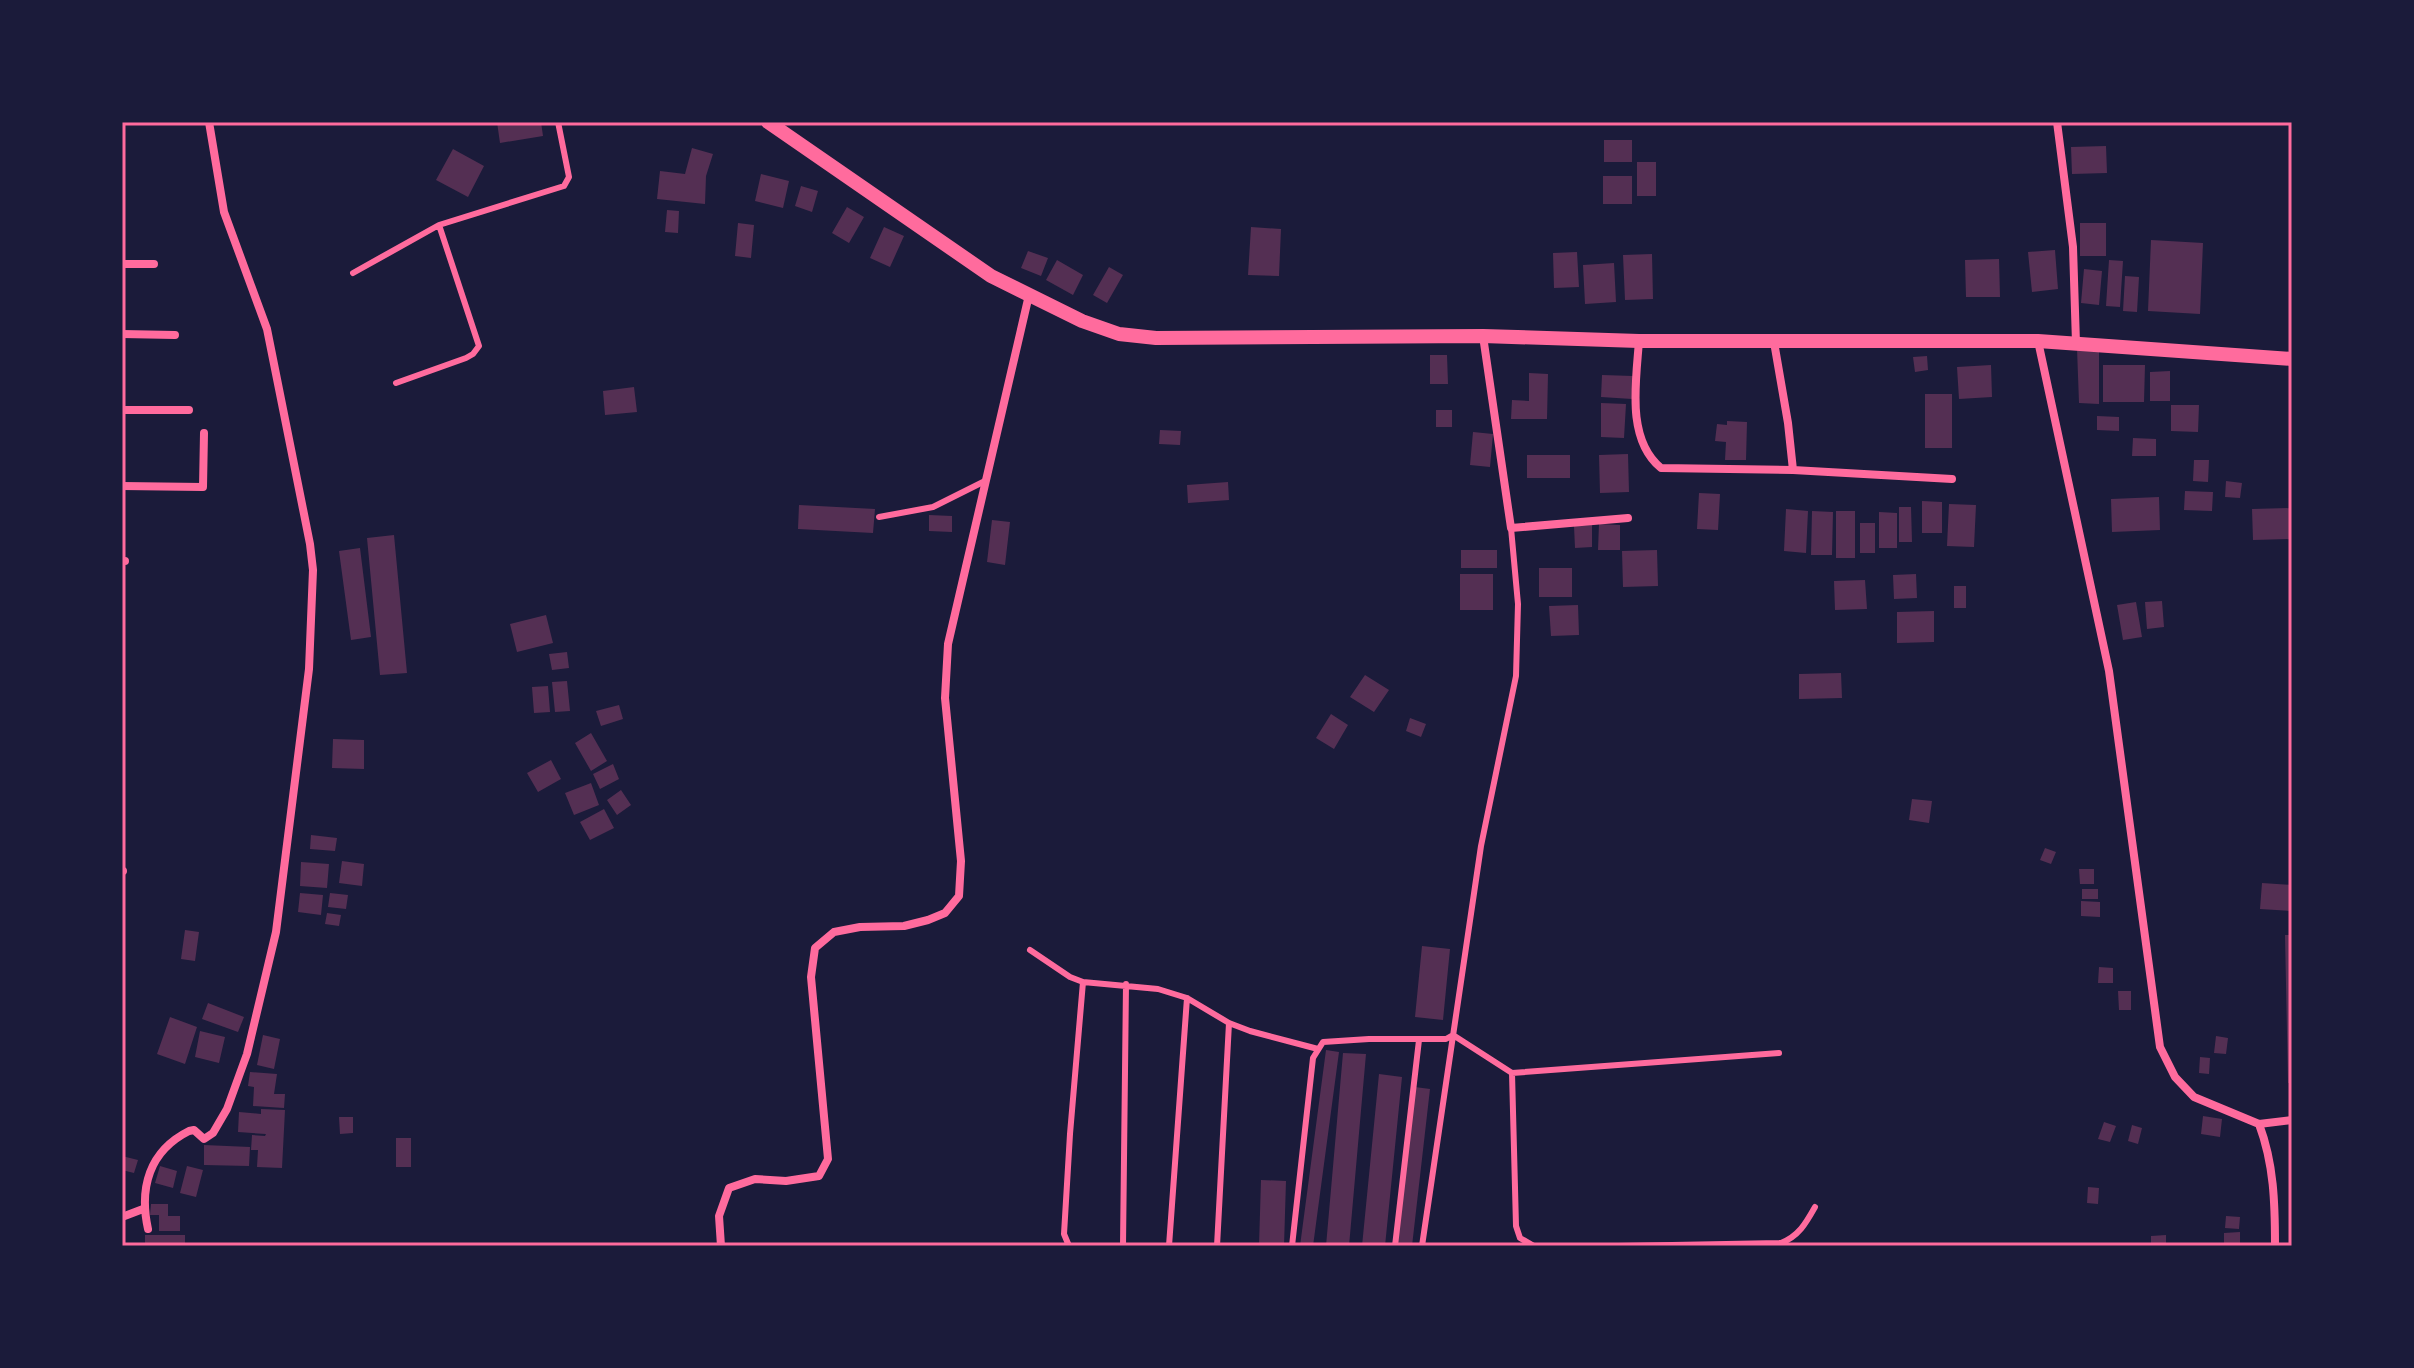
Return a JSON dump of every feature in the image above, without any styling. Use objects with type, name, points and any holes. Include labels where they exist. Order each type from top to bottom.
[{"type":"street","points":[[148,1229],[143,1198],[155,1157],[189,1131],[194,1130],[204,1139],[213,1133],[227,1109],[247,1054],[276,932],[309,669],[313,570],[310,544],[267,329],[224,212],[209,122]]},
{"type":"street","points":[[768,122],[991,276],[1082,321],[1119,334],[1156,338],[1483,336],[1639,341],[2038,341],[2292,359]]},
{"type":"street","points":[[2057,122],[2074,258],[2076,343]]},
{"type":"street","points":[[122,264],[154,264]]},
{"type":"street","points":[[721,1246],[719,1216],[729,1188],[755,1179],[786,1181],[819,1176],[828,1159],[811,977],[815,948],[834,932],[860,927],[904,926],[928,920],[945,913],[959,896],[961,861],[945,698],[948,644],[1029,295]]},
{"type":"street","points":[[122,334],[175,335]]},
{"type":"street","points":[[1483,336],[1511,528],[1628,518]]},
{"type":"street","points":[[1639,341],[1637,411],[1642,443],[1649,458],[1661,468],[1793,470],[1952,479]]},
{"type":"street","points":[[2038,341],[2109,671],[2160,1047],[2175,1077],[2194,1097],[2259,1124],[2292,1120]]},
{"type":"street","points":[[1774,342],[1793,470]]},
{"type":"street","points":[[122,410],[189,410]]},
{"type":"street","points":[[122,486],[203,487],[204,433]]},
{"type":"street","points":[[2259,1124],[2267,1144],[2275,1185],[2275,1246]]},
{"type":"street","points":[[122,1217],[143,1209]]},
{"type":"lane","points":[[353,273],[439,225],[564,186],[569,177],[558,122]]},
{"type":"lane","points":[[396,383],[466,358],[479,346],[439,225]]},
{"type":"lane","points":[[879,517],[933,507],[985,481]]},
{"type":"lane","points":[[1422,1246],[1481,846],[1516,676],[1518,604],[1511,528]]},
{"type":"lane","points":[[1030,950],[1058,971],[1083,982],[1158,989],[1187,998],[1229,1023],[1318,1049]]},
{"type":"lane","points":[[1069,1246],[1064,1234],[1083,982]]},
{"type":"lane","points":[[1123,1246],[1126,984]]},
{"type":"lane","points":[[1169,1246],[1187,998]]},
{"type":"lane","points":[[1217,1246],[1229,1023]]},
{"type":"lane","points":[[1292,1246],[1313,1058],[1323,1042],[1446,1039],[1453,1035]]},
{"type":"lane","points":[[1453,1035],[1512,1073],[1779,1053]]},
{"type":"lane","points":[[1395,1246],[1419,1040]]},
{"type":"lane","points":[[1512,1073],[1516,1226],[1520,1238],[1534,1246]]},
{"type":"lane","points":[[1618,1246],[1781,1243],[1792,1239],[1802,1229],[1815,1207]]},
{"type":"building","points":[[497,122],[541,122],[543,136],[500,143]]},
{"type":"building","points":[[1604,140],[1632,140],[1632,162],[1604,162]]},
{"type":"building","points":[[2106,146],[2107,173],[2072,174],[2071,147]]},
{"type":"building","points":[[692,148],[713,154],[706,176],[705,204],[657,199],[660,171],[685,174]]},
{"type":"building","points":[[453,149],[484,166],[468,197],[436,180]]},
{"type":"building","points":[[1637,162],[1656,162],[1656,196],[1637,196]]},
{"type":"building","points":[[761,174],[789,181],[783,208],[755,201]]},
{"type":"building","points":[[1603,176],[1632,176],[1632,204],[1603,204]]},
{"type":"building","points":[[801,186],[818,191],[812,212],[795,206]]},
{"type":"building","points":[[847,207],[864,217],[849,243],[832,233]]},
{"type":"building","points":[[667,210],[679,211],[678,233],[665,232]]},
{"type":"building","points":[[738,223],[754,225],[751,258],[735,256]]},
{"type":"building","points":[[2080,223],[2106,223],[2106,256],[2080,256]]},
{"type":"building","points":[[884,227],[904,236],[890,267],[870,258]]},
{"type":"building","points":[[1251,227],[1281,229],[1279,276],[1248,275]]},
{"type":"building","points":[[2151,240],[2203,243],[2200,314],[2148,311]]},
{"type":"building","points":[[2055,250],[2058,289],[2032,292],[2028,252]]},
{"type":"building","points":[[1028,251],[1048,258],[1041,276],[1021,268]]},
{"type":"building","points":[[1577,252],[1579,287],[1554,288],[1553,253]]},
{"type":"building","points":[[1652,254],[1653,299],[1625,300],[1623,255]]},
{"type":"building","points":[[1999,259],[2000,297],[1966,297],[1965,260]]},
{"type":"building","points":[[1057,260],[1083,275],[1073,295],[1046,280]]},
{"type":"building","points":[[2109,260],[2123,261],[2120,307],[2106,306]]},
{"type":"building","points":[[1614,263],[1616,302],[1585,304],[1583,265]]},
{"type":"building","points":[[1109,267],[1123,275],[1107,303],[1093,295]]},
{"type":"building","points":[[2084,269],[2102,271],[2099,305],[2081,303]]},
{"type":"building","points":[[2125,276],[2139,277],[2137,312],[2123,311]]},
{"type":"building","points":[[2077,348],[2099,348],[2099,404],[2079,403]]},
{"type":"building","points":[[1430,355],[1447,355],[1448,384],[1430,384]]},
{"type":"building","points":[[1927,356],[1928,370],[1915,372],[1913,357]]},
{"type":"building","points":[[1991,365],[1992,397],[1959,399],[1957,367]]},
{"type":"building","points":[[2103,365],[2145,365],[2144,402],[2103,402]]},
{"type":"building","points":[[2170,371],[2170,401],[2150,401],[2150,372]]},
{"type":"building","points":[[1529,373],[1548,374],[1547,419],[1511,419],[1512,400],[1529,401]]},
{"type":"building","points":[[1602,375],[1633,376],[1632,399],[1601,397]]},
{"type":"building","points":[[634,387],[637,412],[605,415],[603,391]]},
{"type":"building","points":[[1925,394],[1952,394],[1952,448],[1925,448]]},
{"type":"building","points":[[1601,403],[1626,404],[1624,438],[1601,437]]},
{"type":"building","points":[[2171,405],[2199,405],[2198,432],[2171,431]]},
{"type":"building","points":[[1436,410],[1452,410],[1452,427],[1436,427]]},
{"type":"building","points":[[2097,416],[2119,417],[2119,431],[2097,430]]},
{"type":"building","points":[[1727,421],[1747,422],[1746,460],[1725,460],[1726,442],[1715,441],[1717,424],[1727,425]]},
{"type":"building","points":[[1160,430],[1181,431],[1180,445],[1159,444]]},
{"type":"building","points":[[1473,432],[1493,434],[1490,467],[1470,465]]},
{"type":"building","points":[[2133,438],[2156,439],[2156,456],[2132,456]]},
{"type":"building","points":[[1628,454],[1629,492],[1600,493],[1599,455]]},
{"type":"building","points":[[1527,455],[1570,455],[1570,478],[1527,478]]},
{"type":"building","points":[[2194,460],[2209,460],[2208,482],[2193,481]]},
{"type":"building","points":[[2226,481],[2242,483],[2240,498],[2225,497]]},
{"type":"building","points":[[1228,482],[1229,500],[1188,503],[1187,485]]},
{"type":"building","points":[[2185,491],[2213,492],[2212,511],[2184,510]]},
{"type":"building","points":[[1699,493],[1720,494],[1718,530],[1697,529]]},
{"type":"building","points":[[2159,497],[2160,530],[2112,532],[2111,499]]},
{"type":"building","points":[[1922,501],[1942,502],[1942,533],[1922,533]]},
{"type":"building","points":[[1949,504],[1976,505],[1974,547],[1947,546]]},
{"type":"building","points":[[799,505],[875,509],[873,533],[798,529]]},
{"type":"building","points":[[1899,507],[1911,507],[1912,542],[1899,542]]},
{"type":"building","points":[[2292,508],[2292,539],[2253,540],[2252,509]]},
{"type":"building","points":[[1786,509],[1808,511],[1806,553],[1784,551]]},
{"type":"building","points":[[1812,511],[1833,512],[1832,555],[1811,555]]},
{"type":"building","points":[[1836,511],[1855,511],[1855,558],[1836,558]]},
{"type":"building","points":[[1879,512],[1897,513],[1897,548],[1879,548]]},
{"type":"building","points":[[929,515],[952,516],[952,532],[929,531]]},
{"type":"building","points":[[992,520],[1010,522],[1005,565],[987,562]]},
{"type":"building","points":[[1860,523],[1875,523],[1875,553],[1860,553]]},
{"type":"building","points":[[1599,524],[1620,525],[1620,550],[1598,550]]},
{"type":"building","points":[[1592,525],[1592,547],[1575,548],[1574,526]]},
{"type":"building","points":[[394,535],[407,673],[380,675],[367,538]]},
{"type":"building","points":[[360,548],[371,637],[351,640],[339,551]]},
{"type":"building","points":[[1461,550],[1497,550],[1497,568],[1461,568]]},
{"type":"building","points":[[1657,550],[1658,586],[1623,587],[1622,551]]},
{"type":"building","points":[[1539,568],[1572,568],[1572,597],[1539,597]]},
{"type":"building","points":[[1460,574],[1493,574],[1493,610],[1460,610]]},
{"type":"building","points":[[1916,574],[1917,598],[1894,599],[1893,575]]},
{"type":"building","points":[[1865,580],[1867,609],[1835,610],[1834,581]]},
{"type":"building","points":[[1954,586],[1966,586],[1966,608],[1954,608]]},
{"type":"building","points":[[2162,601],[2164,627],[2147,629],[2145,602]]},
{"type":"building","points":[[2136,602],[2142,637],[2123,640],[2117,605]]},
{"type":"building","points":[[1578,605],[1579,635],[1551,636],[1549,606]]},
{"type":"building","points":[[1934,611],[1934,642],[1897,643],[1897,612]]},
{"type":"building","points":[[546,615],[553,643],[517,652],[510,624]]},
{"type":"building","points":[[567,652],[569,668],[552,670],[549,654]]},
{"type":"building","points":[[1841,673],[1842,698],[1799,699],[1799,674]]},
{"type":"building","points":[[1365,675],[1389,690],[1374,712],[1350,697]]},
{"type":"building","points":[[567,681],[570,711],[555,712],[552,682]]},
{"type":"building","points":[[548,686],[550,712],[534,713],[532,687]]},
{"type":"building","points":[[619,705],[623,719],[601,726],[596,711]]},
{"type":"building","points":[[1331,714],[1348,725],[1334,749],[1316,738]]},
{"type":"building","points":[[1410,718],[1426,724],[1421,737],[1406,731]]},
{"type":"building","points":[[591,733],[607,761],[591,771],[575,743]]},
{"type":"building","points":[[333,739],[364,740],[364,769],[332,768]]},
{"type":"building","points":[[551,760],[561,779],[538,792],[527,773]]},
{"type":"building","points":[[613,764],[619,779],[600,789],[593,774]]},
{"type":"building","points":[[591,783],[599,805],[574,815],[565,793]]},
{"type":"building","points":[[621,790],[631,805],[617,815],[607,800]]},
{"type":"building","points":[[1912,799],[1932,801],[1929,823],[1909,820]]},
{"type":"building","points":[[604,809],[614,828],[590,840],[580,822]]},
{"type":"building","points":[[311,835],[337,838],[335,851],[310,849]]},
{"type":"building","points":[[2045,848],[2056,852],[2051,864],[2040,860]]},
{"type":"building","points":[[342,861],[364,864],[362,886],[339,883]]},
{"type":"building","points":[[301,862],[329,864],[327,888],[300,886]]},
{"type":"building","points":[[2079,869],[2094,869],[2094,884],[2080,884]]},
{"type":"building","points":[[2262,883],[2292,885],[2292,911],[2260,909]]},
{"type":"building","points":[[2082,889],[2098,889],[2098,899],[2082,899]]},
{"type":"building","points":[[300,893],[323,895],[321,915],[298,912]]},
{"type":"building","points":[[330,893],[348,895],[346,909],[328,907]]},
{"type":"building","points":[[2081,901],[2100,902],[2100,917],[2081,916]]},
{"type":"building","points":[[327,913],[341,915],[339,926],[325,924]]},
{"type":"building","points":[[185,930],[199,932],[195,961],[181,959]]},
{"type":"building","points":[[2285,935],[2292,935],[2292,1083],[2288,1083]]},
{"type":"building","points":[[1422,946],[1450,949],[1443,1020],[1415,1017]]},
{"type":"building","points":[[2099,967],[2113,968],[2113,983],[2098,983]]},
{"type":"building","points":[[2118,991],[2131,991],[2131,1010],[2119,1010]]},
{"type":"building","points":[[208,1003],[244,1017],[238,1032],[202,1019]]},
{"type":"building","points":[[170,1017],[197,1027],[185,1064],[157,1054]]},
{"type":"building","points":[[200,1031],[225,1037],[219,1063],[195,1057]]},
{"type":"building","points":[[263,1035],[280,1039],[274,1069],[257,1065]]},
{"type":"building","points":[[2216,1036],[2228,1038],[2226,1054],[2214,1053]]},
{"type":"building","points":[[1326,1050],[1339,1052],[1313,1246],[1300,1246]]},
{"type":"building","points":[[1343,1053],[1366,1054],[1349,1246],[1326,1246]]},
{"type":"building","points":[[2200,1057],[2210,1058],[2209,1074],[2199,1073]]},
{"type":"building","points":[[250,1072],[277,1074],[274,1094],[285,1094],[284,1108],[253,1106],[254,1087],[248,1086]]},
{"type":"building","points":[[1379,1074],[1402,1077],[1385,1246],[1362,1246]]},
{"type":"building","points":[[1415,1087],[1430,1089],[1412,1246],[1397,1246]]},
{"type":"building","points":[[261,1109],[285,1110],[282,1168],[257,1167],[258,1150],[251,1150],[252,1135],[266,1134],[238,1132],[239,1112],[261,1114]]},
{"type":"building","points":[[2203,1116],[2222,1119],[2220,1137],[2201,1134]]},
{"type":"building","points":[[339,1117],[353,1117],[353,1133],[340,1134]]},
{"type":"building","points":[[2104,1122],[2116,1126],[2110,1142],[2098,1139]]},
{"type":"building","points":[[2132,1125],[2142,1128],[2138,1144],[2128,1141]]},
{"type":"building","points":[[396,1138],[411,1138],[411,1167],[396,1167]]},
{"type":"building","points":[[204,1145],[250,1147],[249,1166],[204,1165]]},
{"type":"building","points":[[122,1156],[138,1160],[134,1173],[122,1170]]},
{"type":"building","points":[[160,1166],[177,1171],[173,1188],[155,1183]]},
{"type":"building","points":[[187,1166],[203,1170],[196,1197],[180,1193]]},
{"type":"building","points":[[1261,1180],[1286,1181],[1284,1246],[1259,1246]]},
{"type":"building","points":[[2088,1187],[2099,1188],[2098,1204],[2087,1203]]},
{"type":"building","points":[[151,1204],[168,1204],[168,1216],[180,1216],[180,1231],[159,1231],[159,1215],[150,1215]]},
{"type":"building","points":[[2226,1216],[2240,1217],[2239,1229],[2225,1228]]},
{"type":"building","points":[[2240,1232],[2240,1245],[2224,1245],[2224,1233]]},
{"type":"building","points":[[145,1235],[185,1235],[185,1246],[145,1246]]},
{"type":"building","points":[[2166,1235],[2166,1246],[2151,1246],[2151,1236]]}]
